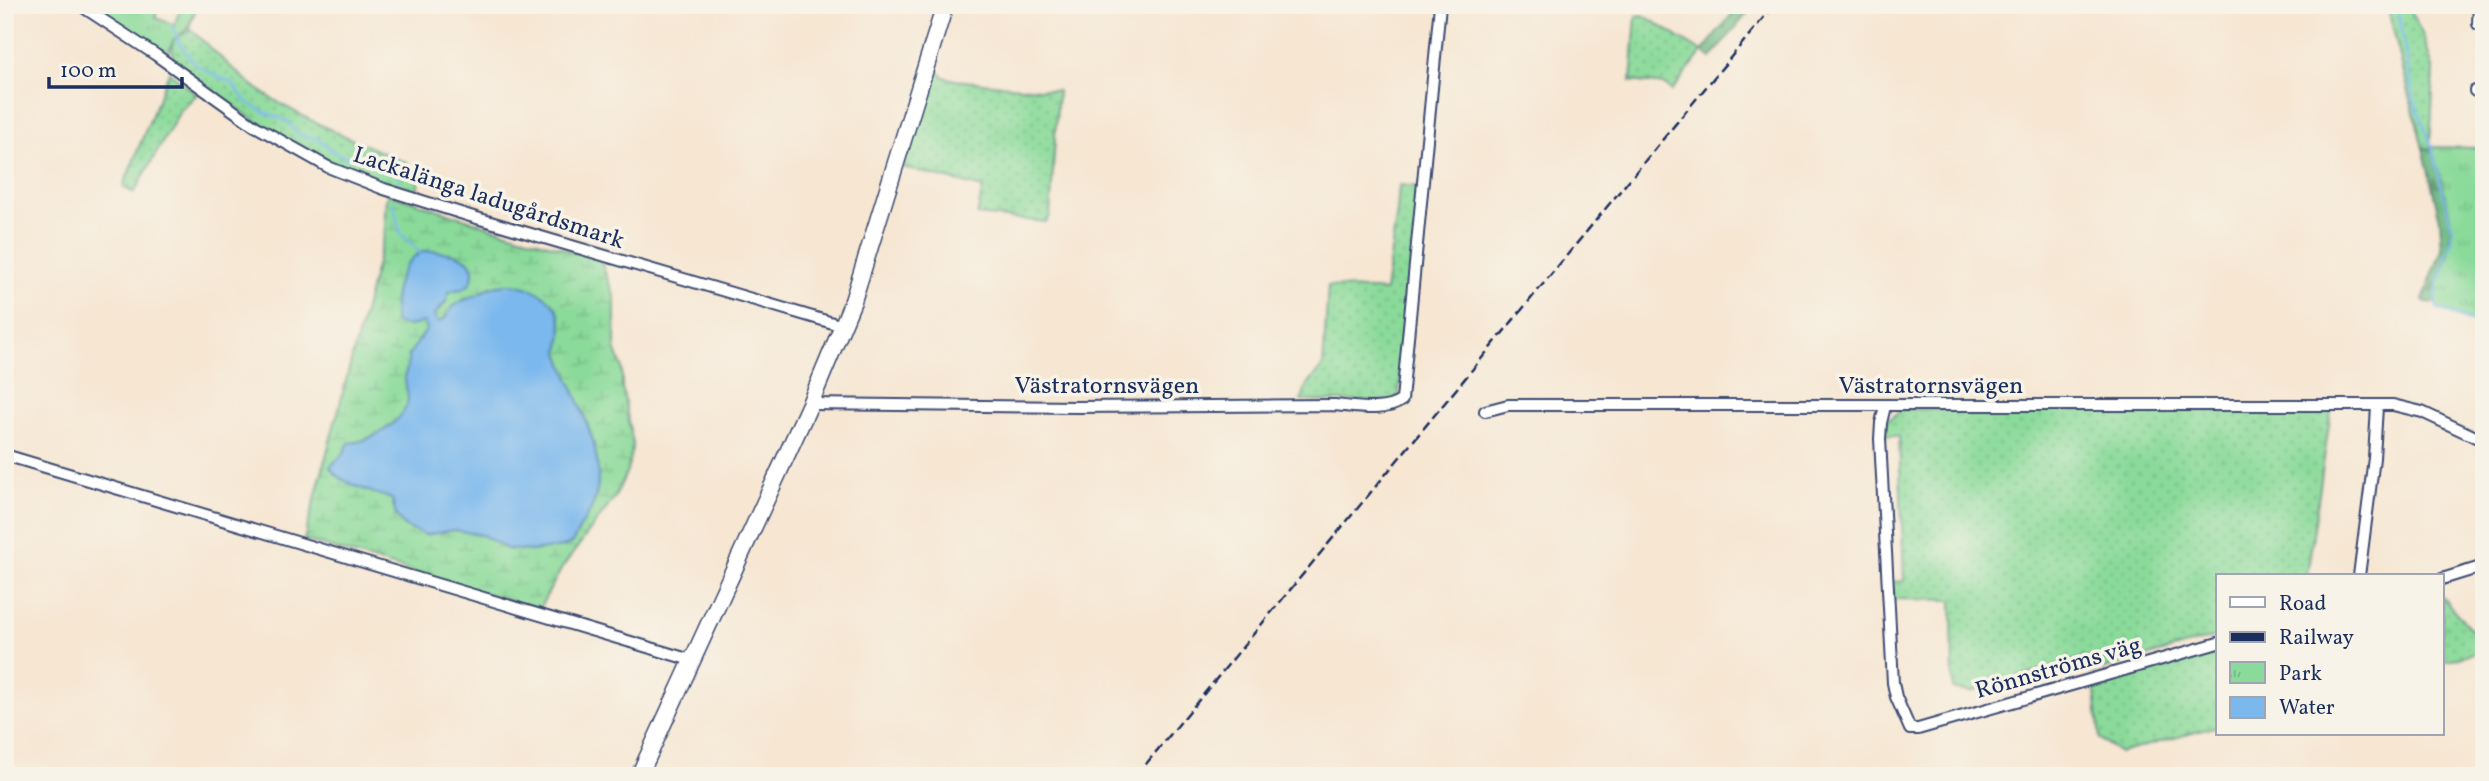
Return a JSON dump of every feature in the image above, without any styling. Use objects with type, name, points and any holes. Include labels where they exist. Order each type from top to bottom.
[{"type":"main road","points":[[639,776],[810,404],[842,326],[865,265],[945,5]]},
{"type":"street","name":"Lackalänga ladugårdsmark","points":[[79,5],[156,55],[265,133],[340,172],[470,216],[842,326]]},
{"type":"street","name":"Västratornsvägen","points":[[810,404],[1076,407],[1335,405],[1374,408],[1396,404],[1402,400],[1440,5]]},
{"type":"street","points":[[2479,5],[2479,24],[2484,24]]},
{"type":"street","name":"Västratornsvägen","points":[[1485,411],[1508,405],[2377,406],[2409,407],[2484,442]]},
{"type":"street","name":"Rönnströms väg","points":[[1885,406],[1880,439],[1894,683],[1896,697],[1910,729],[1918,729],[2216,644]]},
{"type":"street","points":[[2359,574],[2374,458],[2377,406]]},
{"type":"street","points":[[5,455],[691,660]]},
{"type":"street","points":[[2444,578],[2484,566]]},
{"type":"green space","points":[[89,5],[145,5],[157,12],[155,17],[174,25],[180,10],[179,5],[197,5],[189,25],[174,39],[166,58]]},
{"type":"green space","points":[[1739,5],[1754,5],[1711,58],[1702,52]]},
{"type":"green space","points":[[2387,5],[2408,5],[2424,38],[2434,71],[2430,149],[2423,148]]},
{"type":"green space","points":[[1643,15],[1702,52],[1672,91],[1665,85],[1631,81],[1636,16]]},
{"type":"green space","points":[[189,28],[239,74],[271,98],[320,125],[407,163],[418,178],[416,196],[333,165],[283,140],[176,66],[172,39],[189,31]]},
{"type":"green space","points":[[936,70],[944,77],[955,80],[1058,91],[1050,216],[1046,222],[977,215],[983,188],[902,167]]},
{"type":"green space","points":[[169,72],[197,94],[180,111],[134,193],[123,187]]},
{"type":"green space","points":[[2432,147],[2484,148],[2484,327],[2437,308],[2438,283],[2452,234]]},
{"type":"green space","points":[[2423,148],[2454,151],[2455,305],[2423,300],[2442,249],[2440,220]]},
{"type":"green space","points":[[1399,185],[1419,187],[1399,395],[1391,401],[1301,401],[1306,387],[1323,366],[1328,286],[1385,291]]},
{"type":"green space","points":[[388,193],[490,227],[600,259],[615,298],[615,348],[622,367],[622,387],[633,444],[628,469],[615,497],[562,568],[539,609],[304,540],[384,236]]},
{"type":"green space","points":[[1902,409],[2331,411],[2307,574],[2216,574],[2216,637],[2091,673],[2088,658],[2083,658],[1970,692],[1953,689],[1952,600],[1892,599],[1891,582],[1904,581],[1899,436],[1885,436],[1886,422]]},
{"type":"green space","points":[[2444,599],[2484,644],[2484,650],[2444,661]]},
{"type":"green space","points":[[2216,649],[2216,727],[2120,753],[2100,739],[2094,683]]},
{"type":"water","points":[[424,251],[454,254],[472,265],[471,281],[462,289],[449,292],[446,302],[434,315],[438,322],[458,303],[491,287],[506,284],[534,290],[547,298],[557,309],[562,330],[559,352],[588,424],[597,462],[598,481],[590,511],[573,542],[563,547],[531,551],[507,549],[482,535],[454,530],[426,535],[405,527],[396,516],[392,499],[341,479],[330,467],[343,454],[349,443],[365,439],[390,426],[407,405],[405,377],[408,356],[427,329],[423,322],[409,326],[395,322],[394,301],[402,271],[415,256]]},
{"type":"waterway","points":[[2397,5],[2414,100],[2432,147],[2452,229],[2451,244],[2436,291],[2437,308],[2484,327]]},
{"type":"waterway","points":[[173,27],[179,43],[195,64],[231,82],[246,101],[287,121],[299,135],[318,139],[338,155],[389,166],[398,172],[399,180]]},
{"type":"waterway","points":[[393,203],[400,232],[420,253]]},
{"type":"railway","points":[[1136,776],[1774,5]]}]
